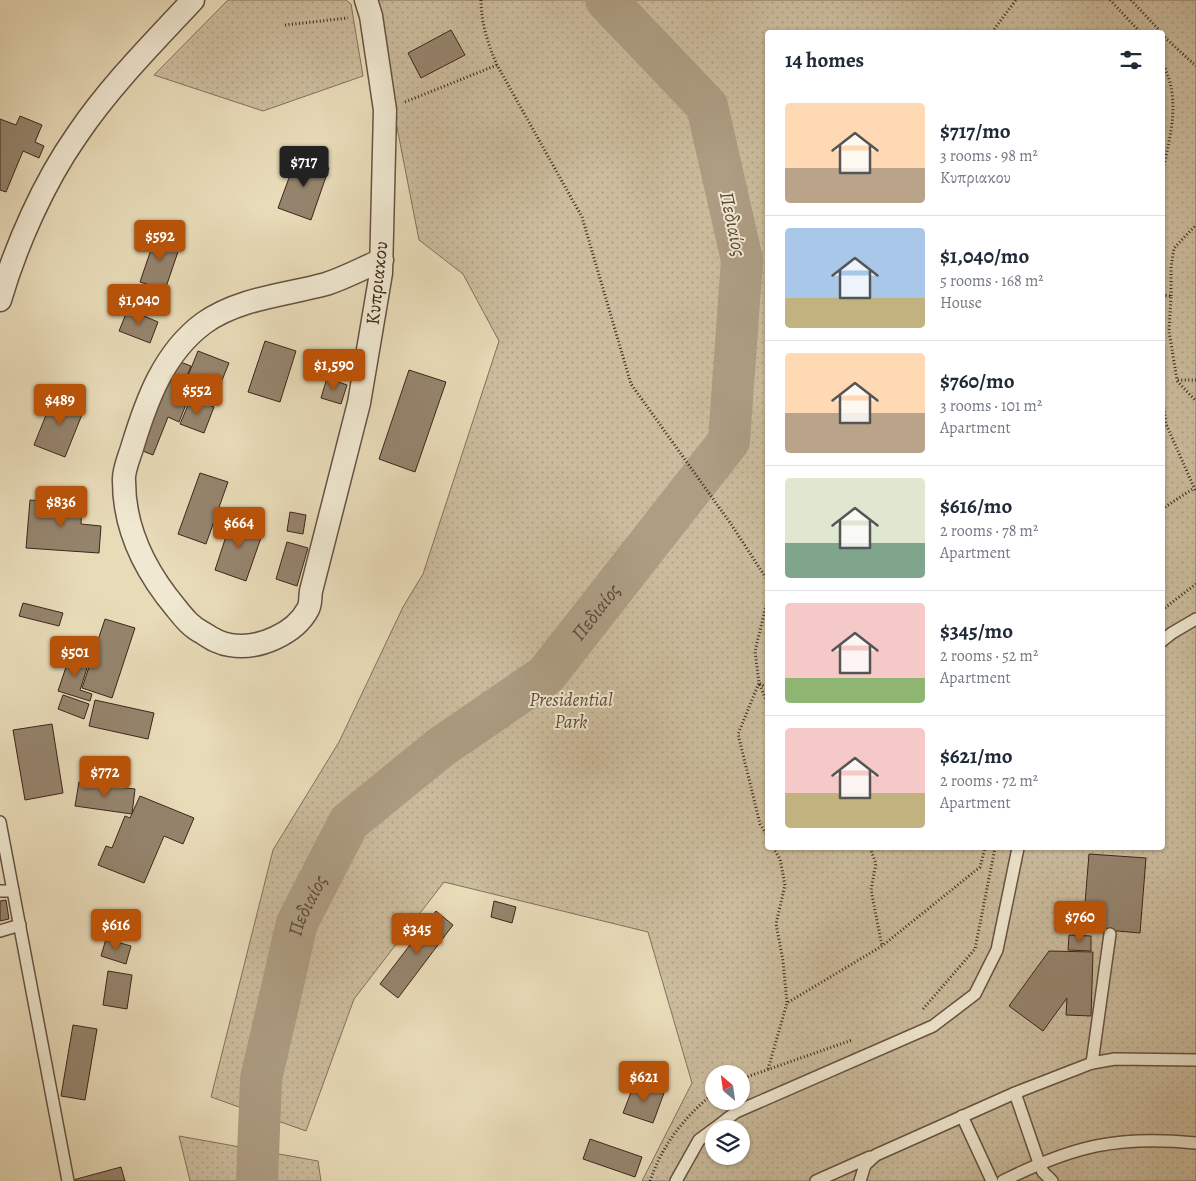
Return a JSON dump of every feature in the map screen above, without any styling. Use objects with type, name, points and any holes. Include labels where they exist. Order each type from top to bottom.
[{"type":"street","points":[[0,300],[30,222],[52,175],[77,134],[144,52],[193,0]]},
{"type":"street","name":"Κυπριακου","points":[[369,8],[385,110],[382,260],[359,403],[311,591],[309,608],[297,624],[284,634],[259,644],[232,646],[215,641],[193,628],[166,595],[142,559],[127,520],[123,479],[144,411],[168,359],[189,336],[222,312],[252,302],[328,283],[382,260]]},
{"type":"lane","points":[[1165,639],[1196,619]]},
{"type":"lane","points":[[0,822],[68,1181]]},
{"type":"lane","points":[[726,1120],[736,1112],[932,1026],[975,994],[997,950],[1018,850]]},
{"type":"lane","points":[[0,891],[13,891]]},
{"type":"lane","points":[[0,931],[20,925]]},
{"type":"lane","points":[[1092,1063],[1110,934]]},
{"type":"lane","points":[[816,1181],[1015,1093],[1092,1063],[1114,1059],[1196,1060]]},
{"type":"lane","points":[[1015,1093],[1039,1163],[1052,1181]]},
{"type":"lane","points":[[962,1116],[992,1181]]},
{"type":"lane","points":[[676,1181],[699,1140],[705,1136]]},
{"type":"lane","points":[[1003,1181],[1039,1163],[1080,1148],[1108,1143],[1158,1139],[1196,1143]]},
{"type":"lane","points":[[860,1181],[865,1166],[876,1155]]},
{"type":"path","points":[[481,0],[485,30],[497,65],[582,216],[631,384],[731,524],[765,576]]},
{"type":"path","points":[[994,30],[1016,0]]},
{"type":"path","points":[[1110,0],[1138,30]]},
{"type":"path","points":[[1131,0],[1158,30]]},
{"type":"path","points":[[285,25],[369,8]]},
{"type":"path","points":[[1165,37],[1196,66]]},
{"type":"path","points":[[385,110],[497,65]]},
{"type":"path","points":[[1165,67],[1168,72],[1175,107],[1165,159]]},
{"type":"path","points":[[1196,225],[1174,248],[1171,267],[1172,296],[1169,331],[1177,380],[1196,401]]},
{"type":"path","points":[[1165,295],[1172,296]]},
{"type":"path","points":[[1177,380],[1196,380]]},
{"type":"path","points":[[1165,416],[1166,424],[1195,490],[1165,507]]},
{"type":"path","points":[[1165,608],[1196,584]]},
{"type":"path","points":[[765,610],[755,651],[759,683],[765,698]]},
{"type":"path","points":[[759,683],[765,687]]},
{"type":"path","points":[[759,683],[738,734],[760,824],[765,832]]},
{"type":"path","points":[[768,1069],[787,1002],[783,961],[776,924],[785,885],[780,859],[774,850]]},
{"type":"path","points":[[871,850],[876,863],[871,890],[882,946]]},
{"type":"path","points":[[787,1002],[882,946],[980,867],[984,850]]},
{"type":"path","points":[[921,1012],[975,949],[996,850]]},
{"type":"path","points":[[750,1076],[860,1036]]},
{"type":"path","points":[[650,1181],[669,1140],[691,1112],[705,1100]]},
{"type":"green space","points":[[228,0],[346,0],[351,4],[363,76],[263,111],[154,75]]},
{"type":"green space","name":"Presidential Park","points":[[375,0],[1196,0],[1196,1181],[642,1181],[692,1083],[648,932],[444,882],[354,999],[306,1131],[211,1097],[273,850],[339,742],[403,607],[423,574],[499,341],[463,274],[419,240],[376,20]]},
{"type":"green space","points":[[179,1136],[318,1161],[321,1181],[190,1181]]},
{"type":"building","points":[[451,30],[465,55],[421,78],[408,53]]},
{"type":"building","points":[[20,116],[42,125],[35,142],[44,146],[39,158],[23,151],[6,192],[0,190],[0,119],[16,125]]},
{"type":"building","points":[[297,156],[329,168],[311,220],[278,208]]},
{"type":"building","points":[[156,235],[181,243],[165,290],[140,282]]},
{"type":"building","points":[[128,309],[158,322],[150,343],[119,331]]},
{"type":"building","points":[[265,341],[296,351],[280,402],[248,392]]},
{"type":"building","points":[[198,351],[229,363],[212,405],[181,393]]},
{"type":"building","points":[[175,360],[191,366],[180,393],[189,397],[179,422],[168,417],[153,455],[140,450]]},
{"type":"building","points":[[409,370],[446,382],[415,472],[379,459]]},
{"type":"building","points":[[327,378],[347,385],[341,404],[321,398]]},
{"type":"building","points":[[54,395],[85,407],[65,457],[34,445]]},
{"type":"building","points":[[191,398],[214,407],[204,433],[180,424]]},
{"type":"building","points":[[200,473],[228,482],[206,544],[178,534]]},
{"type":"building","points":[[30,500],[82,504],[81,524],[101,526],[99,553],[26,548]]},
{"type":"building","points":[[290,512],[306,515],[303,534],[287,531]]},
{"type":"building","points":[[232,518],[264,529],[246,581],[215,570]]},
{"type":"building","points":[[287,542],[308,548],[297,586],[276,579]]},
{"type":"building","points":[[23,603],[63,613],[59,626],[19,616]]},
{"type":"building","points":[[105,619],[135,628],[112,698],[82,688]]},
{"type":"building","points":[[70,655],[89,662],[80,690],[92,694],[90,701],[58,691]]},
{"type":"building","points":[[63,695],[89,704],[84,719],[58,709]]},
{"type":"building","points":[[95,700],[154,713],[148,739],[89,726]]},
{"type":"building","points":[[52,724],[63,793],[25,800],[13,730]]},
{"type":"building","points":[[79,782],[135,789],[132,814],[75,806]]},
{"type":"building","points":[[140,796],[194,818],[183,844],[164,836],[144,883],[98,865],[106,846],[112,848],[125,816],[130,818]]},
{"type":"building","points":[[1089,854],[1146,858],[1140,933],[1083,928]]},
{"type":"building","points":[[6,900],[9,919],[0,921],[0,901]]},
{"type":"building","points":[[494,901],[516,907],[512,923],[491,917]]},
{"type":"building","points":[[436,911],[453,925],[398,998],[380,984]]},
{"type":"building","points":[[1069,935],[1091,936],[1091,951],[1068,950]]},
{"type":"building","points":[[106,939],[131,946],[126,964],[101,956]]},
{"type":"building","points":[[1049,951],[1093,952],[1091,1016],[1066,1015],[1067,998],[1043,1031],[1009,1006]]},
{"type":"building","points":[[108,971],[132,975],[127,1009],[103,1005]]},
{"type":"building","points":[[73,1025],[97,1029],[85,1100],[61,1096]]},
{"type":"building","points":[[635,1082],[664,1093],[653,1123],[623,1113]]},
{"type":"building","points":[[590,1139],[642,1157],[635,1177],[583,1159]]},
{"type":"building","points":[[121,1167],[125,1181],[73,1181],[73,1180]]},
{"type":"waterway","name":"Πεδιαίος","points":[[257,1181],[261,1079],[297,923],[349,822],[441,747],[546,675],[729,441],[742,260],[707,106],[606,0]]}]
